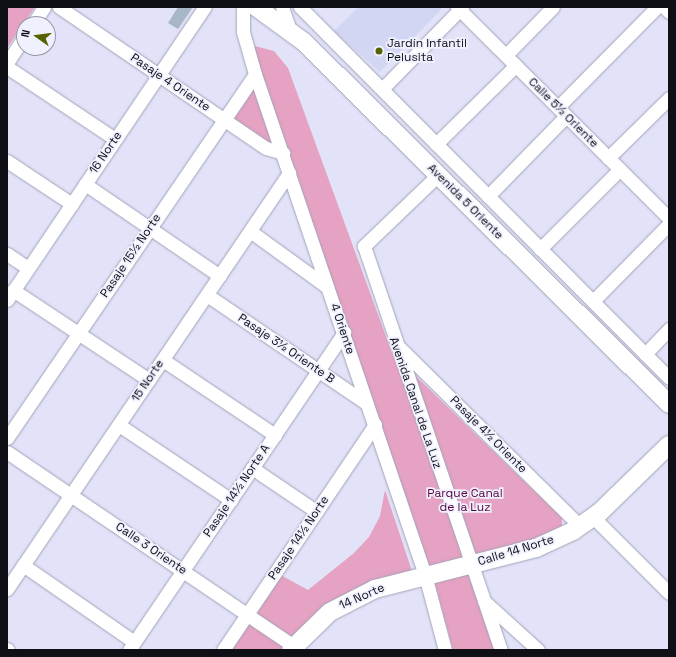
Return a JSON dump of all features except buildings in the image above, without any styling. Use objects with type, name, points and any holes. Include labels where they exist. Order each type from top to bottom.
[{"type":"street","points":[[38,16],[44,7]]},
{"type":"street","name":"Pasaje 4 Oriente","points":[[59,7],[266,148],[283,153]]},
{"type":"street","name":"16 Norte","points":[[10,295],[205,7]]},
{"type":"street","name":"4 Oriente","points":[[243,7],[243,32],[255,74],[283,153],[327,287],[344,332],[366,403],[425,574],[444,644]]},
{"type":"street","name":"Avenida 5 Oriente","points":[[256,7],[290,30],[669,404]]},
{"type":"street","points":[[282,7],[290,30]]},
{"type":"street","points":[[300,7],[669,378]]},
{"type":"street","points":[[506,55],[553,7]]},
{"type":"street","points":[[488,196],[657,7]]},
{"type":"street","points":[[664,7],[669,12]]},
{"type":"street","points":[[382,89],[460,8]]},
{"type":"street","name":"Calle 5½ Oriente","points":[[460,8],[608,158],[668,215]]},
{"type":"street","points":[[7,63],[16,49]]},
{"type":"street","points":[[436,144],[516,65]]},
{"type":"street","points":[[7,67],[115,139]]},
{"type":"street","name":"Pasaje 15½ Norte","points":[[7,438],[255,74]]},
{"type":"street","points":[[608,158],[669,98]]},
{"type":"street","points":[[7,161],[72,204]]},
{"type":"street","points":[[540,249],[620,169]]},
{"type":"street","name":"15 Norte","points":[[7,589],[289,173]]},
{"type":"street","name":"Avenida Canal de La Luz","points":[[438,175],[364,246],[395,344],[501,650]]},
{"type":"street","points":[[85,184],[220,276]]},
{"type":"street","points":[[593,301],[668,215]]},
{"type":"street","points":[[250,231],[327,287]]},
{"type":"street","points":[[7,254],[28,268]]},
{"type":"street","points":[[10,295],[78,334],[149,380]]},
{"type":"street","name":"Pasaje 3½ Oriente B","points":[[207,295],[366,403]]},
{"type":"street","points":[[645,354],[669,329]]},
{"type":"street","name":"Pasaje 14½ Norte A","points":[[131,646],[319,371],[344,332]]},
{"type":"street","name":"Pasaje 4½ Oriente","points":[[395,344],[587,522],[669,593]]},
{"type":"street","points":[[163,360],[275,435]]},
{"type":"street","points":[[119,425],[231,500]]},
{"type":"street","name":"Pasaje 14½ Norte","points":[[223,650],[374,425]]},
{"type":"street","name":"Calle 14 Norte","points":[[425,574],[471,565],[536,548],[587,522],[669,445]]},
{"type":"street","name":"Calle 3 Oriente","points":[[7,452],[247,615],[292,648]]},
{"type":"street","points":[[252,468],[317,512]]},
{"type":"street","points":[[23,565],[131,646]]},
{"type":"street","name":"14 Norte","points":[[292,648],[343,604],[374,589],[425,574]]},
{"type":"street","points":[[483,600],[538,650]]},
{"type":"street","points":[[435,650],[444,644]]},
{"type":"shaded area","name":"Jardín Infantil Pelusita","points":[[358,7],[440,7],[442,9],[380,72],[334,31]]},
{"type":"green space","points":[[7,7],[35,7],[29,16],[16,16],[16,35],[7,48]]},
{"type":"green space","name":"Parque Canal de la Luz","points":[[255,46],[274,51],[288,68],[392,353],[562,518],[562,528],[541,539],[478,555],[495,650],[453,650],[436,588],[253,50]]},
{"type":"green space","points":[[254,84],[274,143],[272,147],[231,119]]},
{"type":"green space","points":[[385,490],[415,580],[339,602],[288,650],[225,650],[277,573],[308,590],[354,553],[369,537],[380,516]]},
{"type":"place","name":"Jardín Infantil Pelusita","points":[[379,51]]}]
